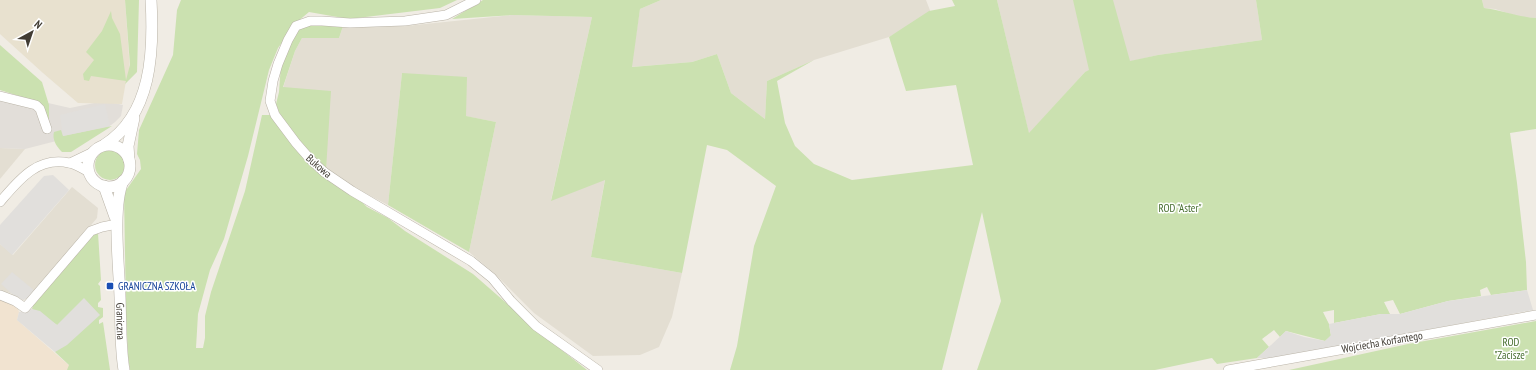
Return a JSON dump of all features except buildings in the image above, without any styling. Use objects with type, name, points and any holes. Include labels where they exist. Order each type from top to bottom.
[{"type":"street","points":[[93,152],[88,165],[92,178],[104,186],[118,185],[123,181],[127,176],[130,162],[128,146],[135,114],[148,76],[151,55],[151,0]]},
{"type":"street","name":"Bukowa","points":[[476,0],[446,15],[404,21],[350,23],[310,21],[296,26],[288,40],[278,64],[273,81],[270,101],[275,115],[296,143],[324,172],[352,191],[472,261],[492,278],[511,301],[536,326],[598,370]]},
{"type":"street","points":[[0,96],[36,105],[40,109],[48,129]]},
{"type":"street","points":[[70,163],[115,139],[135,114]]},
{"type":"street","points":[[104,145],[118,147],[123,150],[130,162]]},
{"type":"street","points":[[0,202],[20,178],[37,166],[56,162],[70,163],[89,172]]},
{"type":"street","name":"Graniczna","points":[[123,181],[120,189],[117,224],[121,348],[124,370]]},
{"type":"street","name":"Graniczna","points":[[104,186],[117,224]]},
{"type":"street","points":[[0,295],[15,301],[25,308],[91,231],[117,224]]},
{"type":"street","name":"Wojciecha Korfantego","points":[[1228,370],[1536,315]]},
{"type":"shaded area","points":[[0,0],[125,0],[130,71],[126,81],[122,104],[78,103],[0,34]]},
{"type":"shaded area","points":[[661,0],[926,0],[931,13],[889,37],[814,60],[767,81],[765,119],[731,93],[717,54],[692,62],[631,67],[640,9]]},
{"type":"shaded area","points":[[997,0],[1256,0],[1262,40],[1158,55],[1085,72],[1029,134]]},
{"type":"shaded area","points":[[1482,0],[1536,0],[1536,18],[1520,17],[1495,9],[1484,8]]},
{"type":"shaded area","points":[[512,15],[592,17],[551,200],[605,179],[591,257],[682,273],[672,317],[659,347],[640,355],[593,356],[534,313],[494,273],[469,252],[496,122],[465,116],[402,73],[388,205],[357,189],[326,170],[283,88],[295,51],[302,38],[339,38],[343,26],[406,26]]},
{"type":"shaded area","points":[[0,92],[70,108],[104,101],[123,105],[121,116],[107,128],[25,149],[0,148]]},
{"type":"shaded area","points":[[105,104],[110,126],[63,136],[60,115]]},
{"type":"shaded area","points":[[0,148],[25,149],[0,179]]},
{"type":"shaded area","points":[[53,175],[69,190],[12,255],[0,244],[0,225],[44,176]]},
{"type":"shaded area","points":[[72,187],[98,208],[97,218],[30,297],[23,300],[11,293],[0,291],[0,244],[13,255]]},
{"type":"shaded area","points":[[12,272],[35,291],[30,297],[23,300],[12,294],[1,284]]},
{"type":"shaded area","points":[[1527,290],[1533,310],[1276,358],[1257,358],[1286,331],[1304,337],[1325,341],[1331,335],[1329,324],[1381,314],[1400,314],[1448,301]]},
{"type":"shaded area","points":[[84,298],[100,315],[67,345],[55,352],[17,320],[19,312],[32,309],[40,311],[57,325]]},
{"type":"shaded area","points":[[0,299],[17,306],[19,312],[17,320],[72,368],[70,370],[0,370]]},
{"type":"green space","points":[[125,0],[139,0],[137,72],[125,84],[126,81],[91,76],[89,81],[84,80],[83,74],[94,60],[86,52],[102,31],[111,11],[112,18],[120,34],[126,80],[130,65]]},
{"type":"green space","points":[[181,0],[457,0],[440,8],[349,19],[309,12],[297,22],[278,48],[269,70],[248,156],[224,239],[210,270],[198,314],[196,348],[203,348],[205,338],[205,316],[211,292],[245,191],[262,115],[270,115],[307,162],[320,174],[339,188],[361,201],[367,207],[388,218],[405,231],[473,274],[549,340],[587,370],[130,370],[126,312],[124,193],[141,169],[140,160],[137,154],[139,130],[173,55],[177,10]]},
{"type":"green space","name":"ROD \"Aster\"","points":[[483,0],[661,0],[640,9],[632,67],[692,62],[717,54],[731,93],[765,119],[767,81],[814,60],[777,81],[785,123],[795,146],[814,164],[852,180],[973,165],[956,85],[906,91],[889,37],[929,11],[955,6],[952,0],[997,0],[1029,133],[1085,72],[1089,70],[1073,0],[1113,0],[1130,61],[1158,55],[1262,40],[1256,0],[1482,0],[1484,8],[1536,18],[1536,129],[1510,133],[1526,262],[1527,290],[1491,295],[1487,287],[1480,290],[1481,296],[1448,301],[1400,314],[1393,300],[1384,302],[1390,314],[1381,314],[1334,323],[1334,310],[1323,312],[1329,324],[1331,336],[1325,341],[1286,331],[1280,337],[1274,330],[1262,339],[1269,347],[1257,358],[1217,364],[1212,358],[1155,370],[977,370],[1001,301],[982,212],[942,370],[730,370],[737,346],[754,246],[776,186],[727,150],[707,145],[682,273],[591,257],[605,180],[551,201],[592,17],[512,15],[452,19]]},
{"type":"green space","points":[[309,24],[343,26],[339,38],[302,38],[295,51],[283,87],[331,91],[326,170],[297,141],[281,117],[276,104],[279,92],[281,64],[290,42],[299,29]]},
{"type":"green space","points":[[0,45],[42,82],[49,105],[49,121],[28,99],[0,90]]},
{"type":"green space","points":[[402,73],[467,77],[466,116],[496,122],[469,252],[388,205]]},
{"type":"green space","points":[[112,126],[71,152],[62,152],[54,140],[54,132],[61,130],[63,136]]},
{"type":"green space","points":[[110,150],[116,151],[124,159],[124,171],[116,179],[110,180],[104,179],[96,171],[95,165],[96,159],[104,151]]},
{"type":"green space","points":[[98,233],[101,280],[98,284],[100,286],[101,300],[98,303],[98,307],[103,308],[103,317],[99,320],[99,324],[103,322],[110,370],[67,370],[69,365],[55,352],[57,325],[32,309],[34,302],[88,237]]},
{"type":"green space","name":"ROD \"Zacisze\"","points":[[1536,321],[1536,370],[1289,370],[1408,344]]},
{"type":"place","name":"GRANICZNA SZKOŁA","points":[[110,286]]}]
